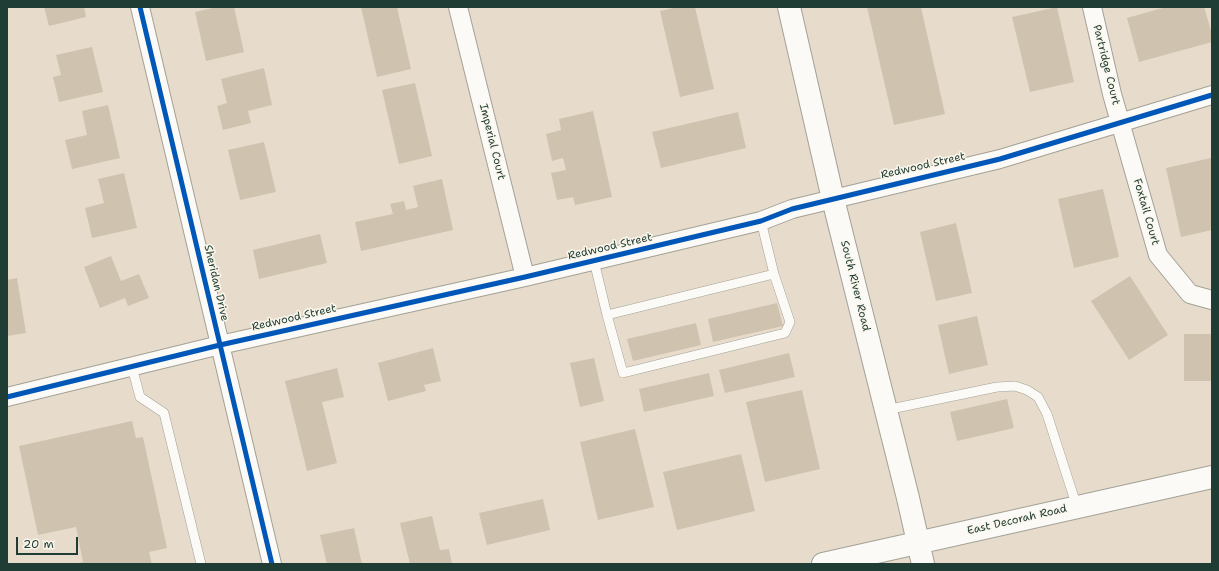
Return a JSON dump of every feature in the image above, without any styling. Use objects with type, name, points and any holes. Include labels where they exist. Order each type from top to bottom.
[{"type":"street","name":"Sheridan Drive","points":[[140,7],[272,564]]},
{"type":"street","name":"Imperial Court","points":[[458,7],[525,277]]},
{"type":"street","name":"South River Road","points":[[789,7],[833,200],[923,564]]},
{"type":"street","name":"Partridge Court","points":[[1092,7],[1120,122]]},
{"type":"street","name":"Redwood Street","points":[[7,397],[220,345],[525,277],[761,221],[792,209],[833,200],[874,188],[1000,159],[1120,122],[1212,96]]},
{"type":"street","name":"Foxtail Court","points":[[1120,122],[1158,255],[1190,294],[1212,300]]},
{"type":"street","name":"East Decorah Road","points":[[823,564],[1212,477]]},
{"type":"lane","points":[[594,261],[623,373],[785,333],[790,322],[774,274],[761,221]]},
{"type":"lane","points":[[607,315],[774,274]]},
{"type":"lane","points":[[132,367],[140,397],[164,413],[201,564]]},
{"type":"lane","points":[[886,410],[997,387],[1015,386],[1027,390],[1038,397],[1047,414],[1077,507]]},
{"type":"building","points":[[44,7],[84,7],[86,17],[49,26]]},
{"type":"building","points":[[217,7],[234,7],[244,52],[206,61],[195,12]]},
{"type":"building","points":[[361,7],[397,7],[411,69],[377,77]]},
{"type":"building","points":[[678,7],[695,7],[714,89],[680,97],[660,11]]},
{"type":"building","points":[[867,7],[921,7],[945,114],[894,125]]},
{"type":"building","points":[[1057,7],[1074,82],[1030,92],[1012,17]]},
{"type":"building","points":[[1166,7],[1204,7],[1212,34],[1212,42],[1139,62],[1127,18]]},
{"type":"building","points":[[92,47],[103,92],[59,102],[53,77],[61,75],[56,55]]},
{"type":"building","points":[[264,68],[272,105],[248,111],[251,123],[223,130],[217,106],[227,103],[221,79]]},
{"type":"building","points":[[415,83],[432,156],[399,164],[382,90]]},
{"type":"building","points":[[108,105],[120,158],[72,169],[65,140],[87,135],[82,111]]},
{"type":"building","points":[[593,111],[612,197],[575,205],[573,197],[557,200],[551,173],[566,170],[563,158],[552,161],[546,134],[561,130],[559,119]]},
{"type":"building","points":[[738,112],[746,148],[661,168],[652,132]]},
{"type":"building","points":[[264,142],[276,192],[240,200],[228,150]]},
{"type":"building","points":[[1211,158],[1212,230],[1181,237],[1166,168]]},
{"type":"building","points":[[124,173],[137,228],[92,238],[85,208],[104,203],[98,179]]},
{"type":"building","points":[[442,179],[453,230],[361,251],[355,222],[393,214],[390,204],[404,201],[406,210],[418,207],[413,186]]},
{"type":"building","points":[[1103,189],[1119,257],[1074,268],[1058,199]]},
{"type":"building","points":[[956,223],[972,293],[936,301],[920,232]]},
{"type":"building","points":[[320,234],[327,263],[259,279],[253,250]]},
{"type":"building","points":[[111,256],[121,281],[139,274],[149,298],[128,306],[125,298],[100,308],[84,267]]},
{"type":"building","points":[[1130,276],[1168,335],[1129,360],[1091,301]]},
{"type":"building","points":[[17,278],[26,333],[7,336],[7,280]]},
{"type":"building","points":[[777,303],[783,326],[713,342],[708,319]]},
{"type":"building","points":[[977,316],[988,365],[949,374],[938,325]]},
{"type":"building","points":[[696,323],[701,345],[633,361],[627,339]]},
{"type":"building","points":[[1184,334],[1212,334],[1212,381],[1184,381]]},
{"type":"building","points":[[433,348],[441,381],[424,385],[426,391],[388,401],[378,363]]},
{"type":"building","points":[[789,353],[795,377],[725,393],[719,370]]},
{"type":"building","points":[[594,358],[604,401],[580,407],[570,363]]},
{"type":"building","points":[[337,368],[344,397],[322,402],[337,463],[307,471],[285,381]]},
{"type":"building","points":[[709,373],[714,396],[644,412],[639,389]]},
{"type":"building","points":[[802,390],[820,469],[765,482],[746,402]]},
{"type":"building","points":[[1007,399],[1014,428],[957,441],[950,412]]},
{"type":"building","points":[[132,421],[136,438],[143,437],[167,548],[149,552],[152,564],[75,564],[83,562],[76,527],[38,535],[19,446]]},
{"type":"building","points":[[635,429],[654,507],[598,520],[580,442]]},
{"type":"building","points":[[741,454],[755,511],[677,530],[663,472]]},
{"type":"building","points":[[543,499],[550,530],[487,545],[479,513]]},
{"type":"building","points":[[432,516],[440,550],[449,549],[452,564],[410,564],[400,523]]},
{"type":"building","points":[[354,528],[362,564],[327,564],[320,535]]},
{"type":"cycle path","points":[[140,7],[272,564]]},
{"type":"cycle path","points":[[7,397],[220,345],[525,277],[761,221],[792,209],[1000,159],[1212,95]]}]
